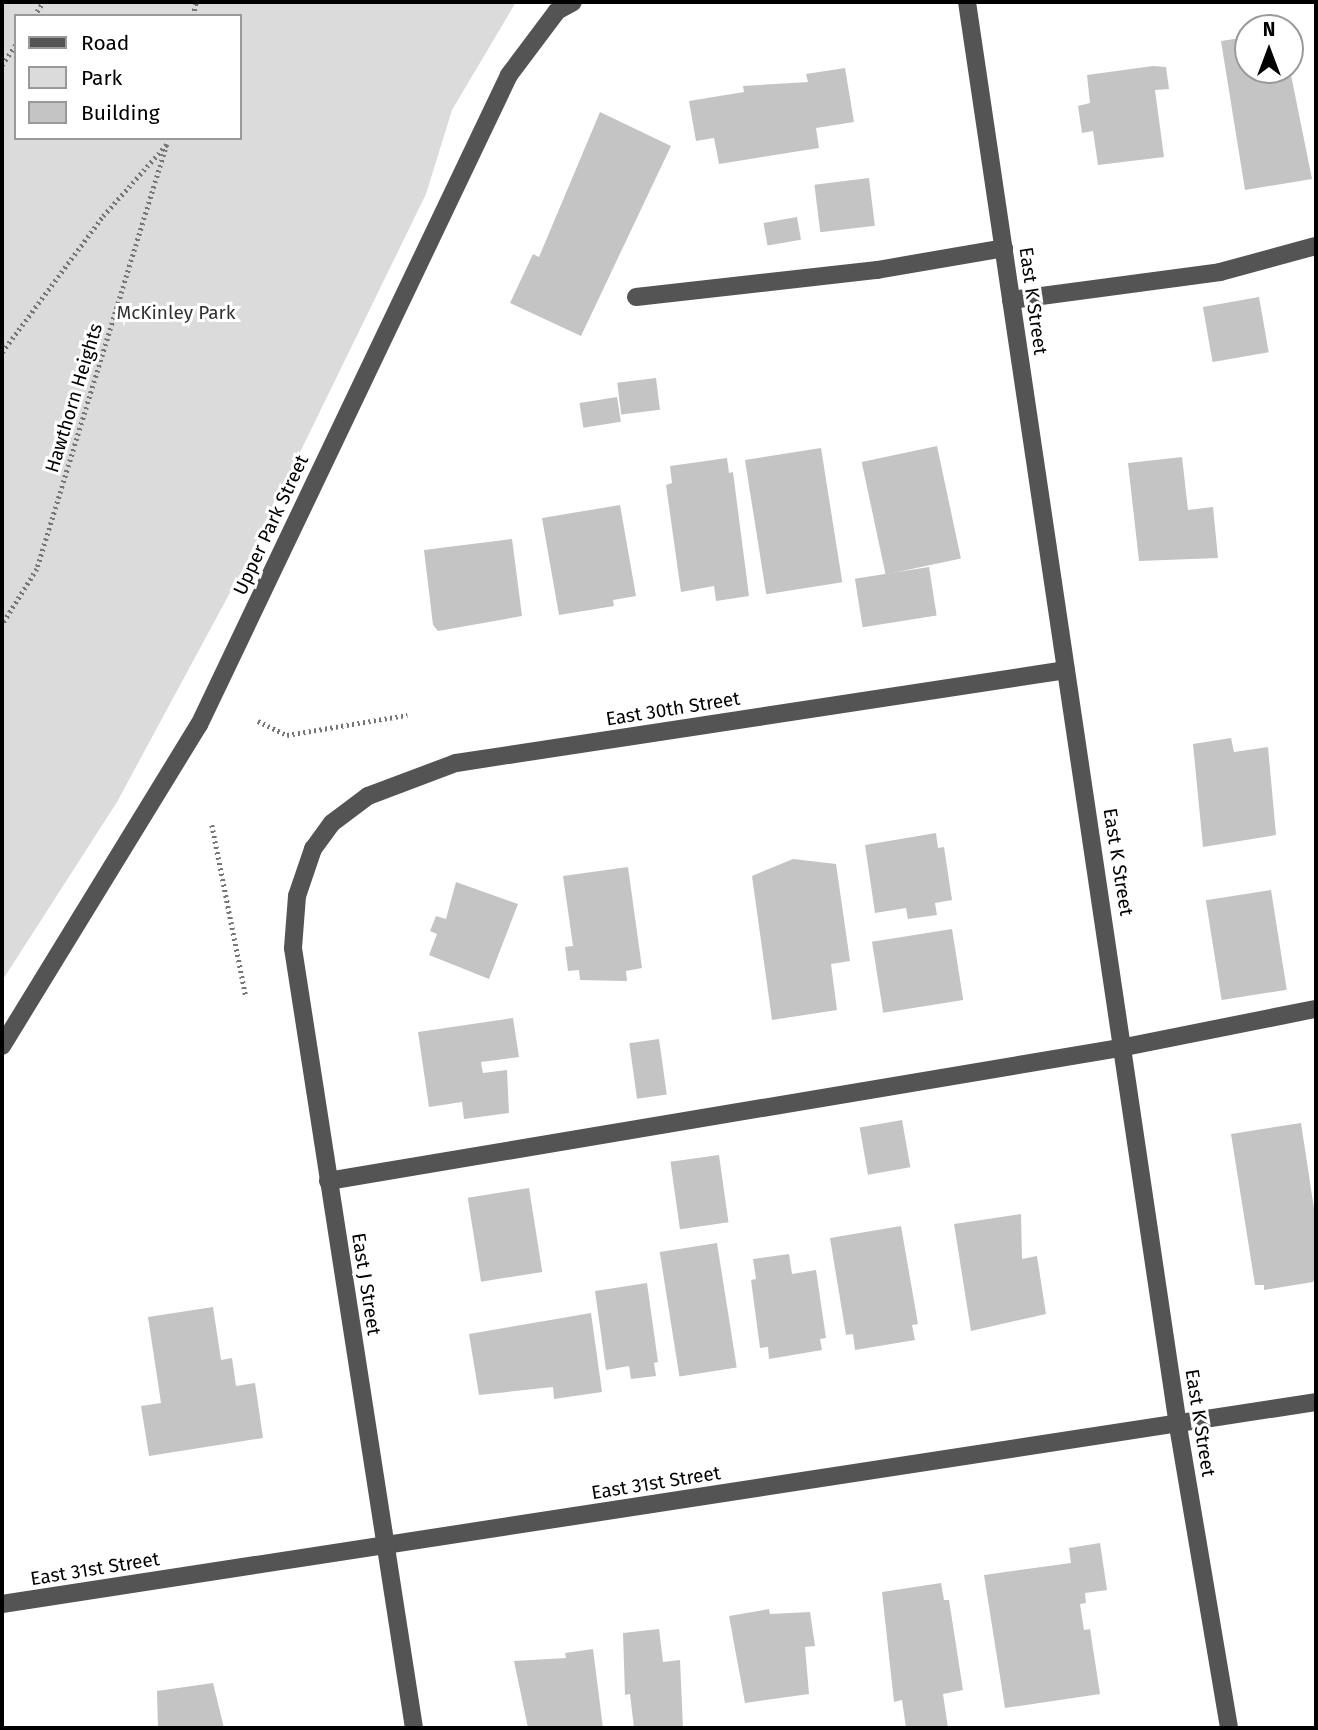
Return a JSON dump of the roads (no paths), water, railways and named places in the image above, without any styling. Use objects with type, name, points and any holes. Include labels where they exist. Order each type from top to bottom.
[{"type":"street","name":"Upper Park Street","points":[[2,1046],[199,725],[472,144],[509,75],[557,11],[573,2]]},
{"type":"street","name":"East K Street","points":[[967,2],[1125,1047],[1178,1426],[1229,1728]]},
{"type":"street","points":[[1011,300],[1220,272],[1316,246]]},
{"type":"street","points":[[636,297],[877,270],[1004,248]]},
{"type":"street","name":"East 30th Street","points":[[313,849],[332,823],[368,796],[456,763],[1066,670]]},
{"type":"street","name":"East J Street","points":[[313,849],[297,896],[292,948],[414,1728]]},
{"type":"street","points":[[328,1181],[1125,1047],[1316,1009]]},
{"type":"street","name":"East 31st Street","points":[[2,1604],[1178,1426],[1316,1402]]},
{"type":"park label","name":"McKinley Park","points":[[176,313]]}]
